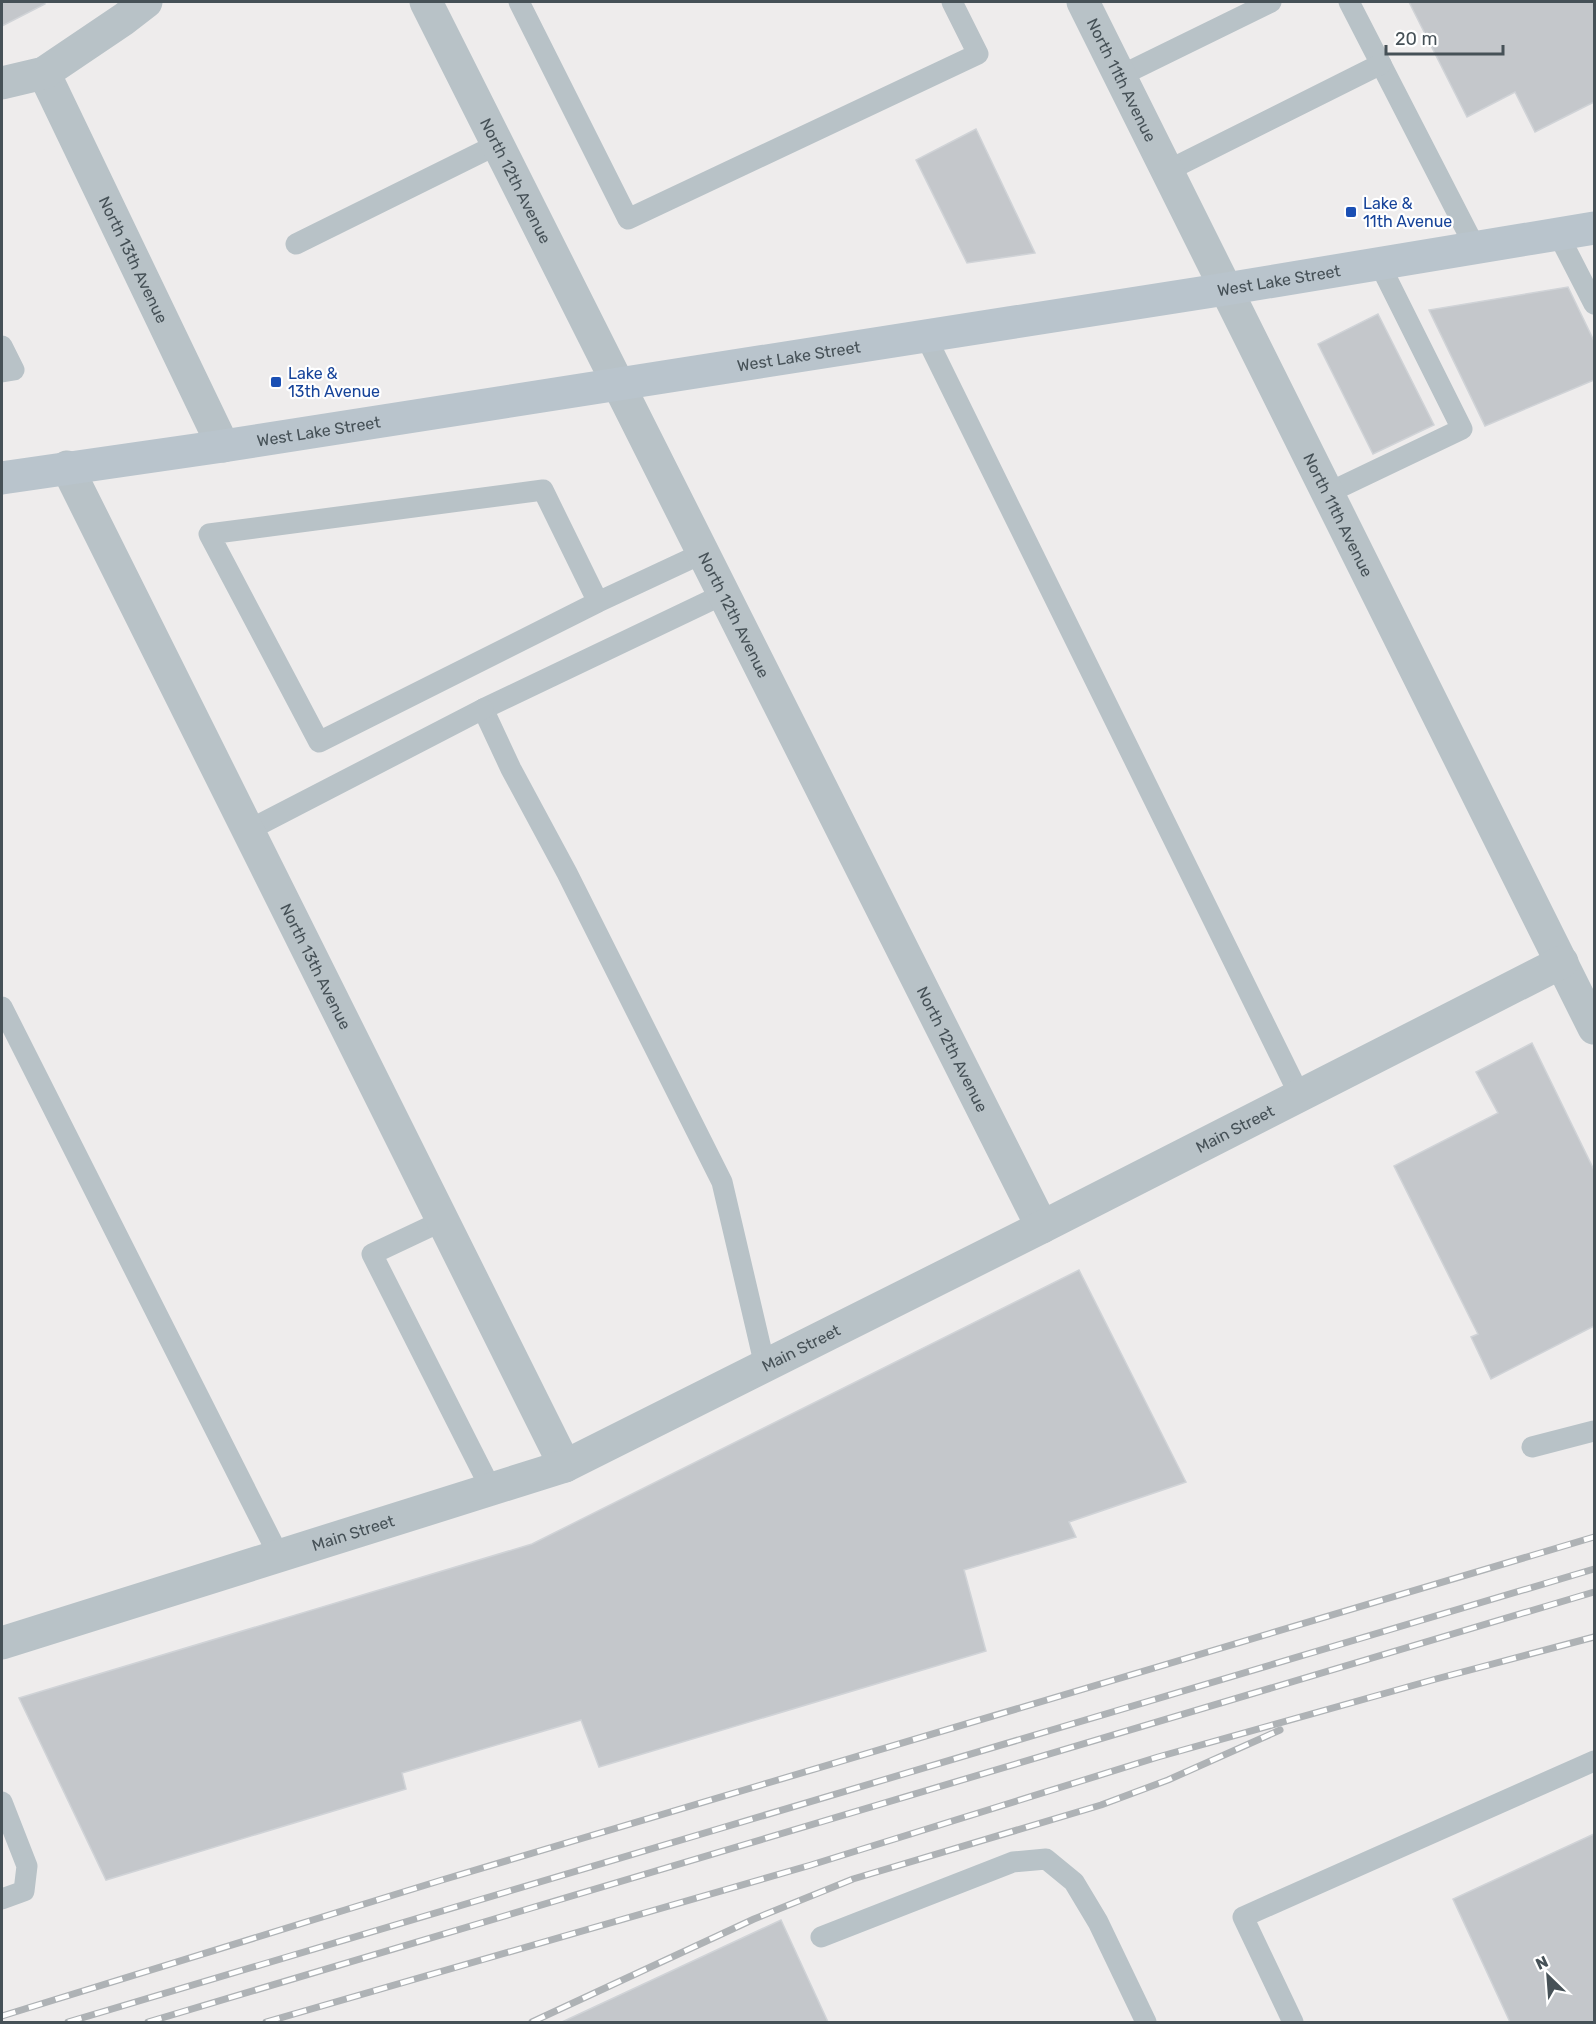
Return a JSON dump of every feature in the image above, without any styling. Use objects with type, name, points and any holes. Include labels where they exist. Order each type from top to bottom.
[{"type":"main road","name":"West Lake Street","points":[[2,478],[619,385],[1594,228]]},
{"type":"street","points":[[2,83],[44,73],[146,2]]},
{"type":"street","name":"North 12th Avenue","points":[[426,2],[1042,1227]]},
{"type":"street","name":"North 11th Avenue","points":[[1083,2],[1594,1028]]},
{"type":"street","name":"North 13th Avenue","points":[[44,73],[223,446]]},
{"type":"street","name":"North 13th Avenue","points":[[67,467],[565,1466]]},
{"type":"street","name":"Main Street","points":[[2,1643],[565,1466],[1042,1227],[1562,962]]},
{"type":"lane","points":[[519,2],[628,219],[978,54],[952,2]]},
{"type":"lane","points":[[1120,76],[1271,2]]},
{"type":"lane","points":[[1349,2],[1474,247]]},
{"type":"lane","points":[[1167,171],[1381,64]]},
{"type":"lane","points":[[296,244],[498,144]]},
{"type":"lane","points":[[1558,234],[1594,304]]},
{"type":"lane","points":[[1328,493],[1462,429],[1379,264]]},
{"type":"lane","points":[[925,335],[1300,1096]]},
{"type":"lane","points":[[2,346],[14,370],[2,372]]},
{"type":"lane","points":[[598,603],[543,490],[209,534],[319,742],[703,553]]},
{"type":"lane","points":[[247,831],[483,709],[724,594]]},
{"type":"lane","points":[[483,709],[511,769],[567,873],[722,1182],[765,1366]]},
{"type":"lane","points":[[2,1007],[279,1556]]},
{"type":"lane","points":[[442,1221],[372,1254],[491,1489]]},
{"type":"lane","points":[[1532,1447],[1594,1431]]},
{"type":"lane","points":[[1293,2022],[1243,1917],[1594,1761]]},
{"type":"lane","points":[[2,1802],[27,1866],[24,1891],[2,1899]]},
{"type":"lane","points":[[821,1937],[1013,1862],[1046,1859],[1074,1882],[1098,1922],[1146,2022]]},
{"type":"building","points":[[2,2],[44,2],[45,4],[2,26]]},
{"type":"building","points":[[1409,2],[1594,2],[1594,102],[1535,132],[1515,92],[1467,117]]},
{"type":"building","points":[[976,129],[1035,253],[967,263],[916,160]]},
{"type":"building","points":[[1568,287],[1594,341],[1594,380],[1485,426],[1429,310]]},
{"type":"building","points":[[1378,314],[1434,425],[1373,454],[1318,344]]},
{"type":"building","points":[[1532,1043],[1594,1170],[1594,1326],[1491,1379],[1471,1337],[1478,1334],[1394,1166],[1498,1113],[1476,1072]]},
{"type":"building","points":[[1079,1270],[1186,1482],[1069,1522],[1076,1537],[964,1570],[986,1651],[599,1767],[581,1720],[402,1773],[406,1789],[106,1880],[19,1698],[532,1544]]},
{"type":"building","points":[[1594,1834],[1594,2022],[1510,2022],[1453,1899]]},
{"type":"building","points":[[781,1920],[828,2022],[562,2022]]},
{"type":"railway","points":[[2,2016],[442,1880],[1594,1537]]},
{"type":"railway","points":[[68,2022],[1594,1569]]},
{"type":"railway","points":[[148,2022],[1594,1592]]},
{"type":"railway","points":[[266,2022],[811,1865],[1158,1757],[1594,1637]]},
{"type":"railway","points":[[532,2022],[754,1919],[853,1879],[1101,1805],[1168,1780],[1280,1730]]},
{"type":"place","name":"Lake & 11th Avenue","points":[[1351,212]]},
{"type":"place","name":"Lake & 13th Avenue","points":[[276,382]]}]
